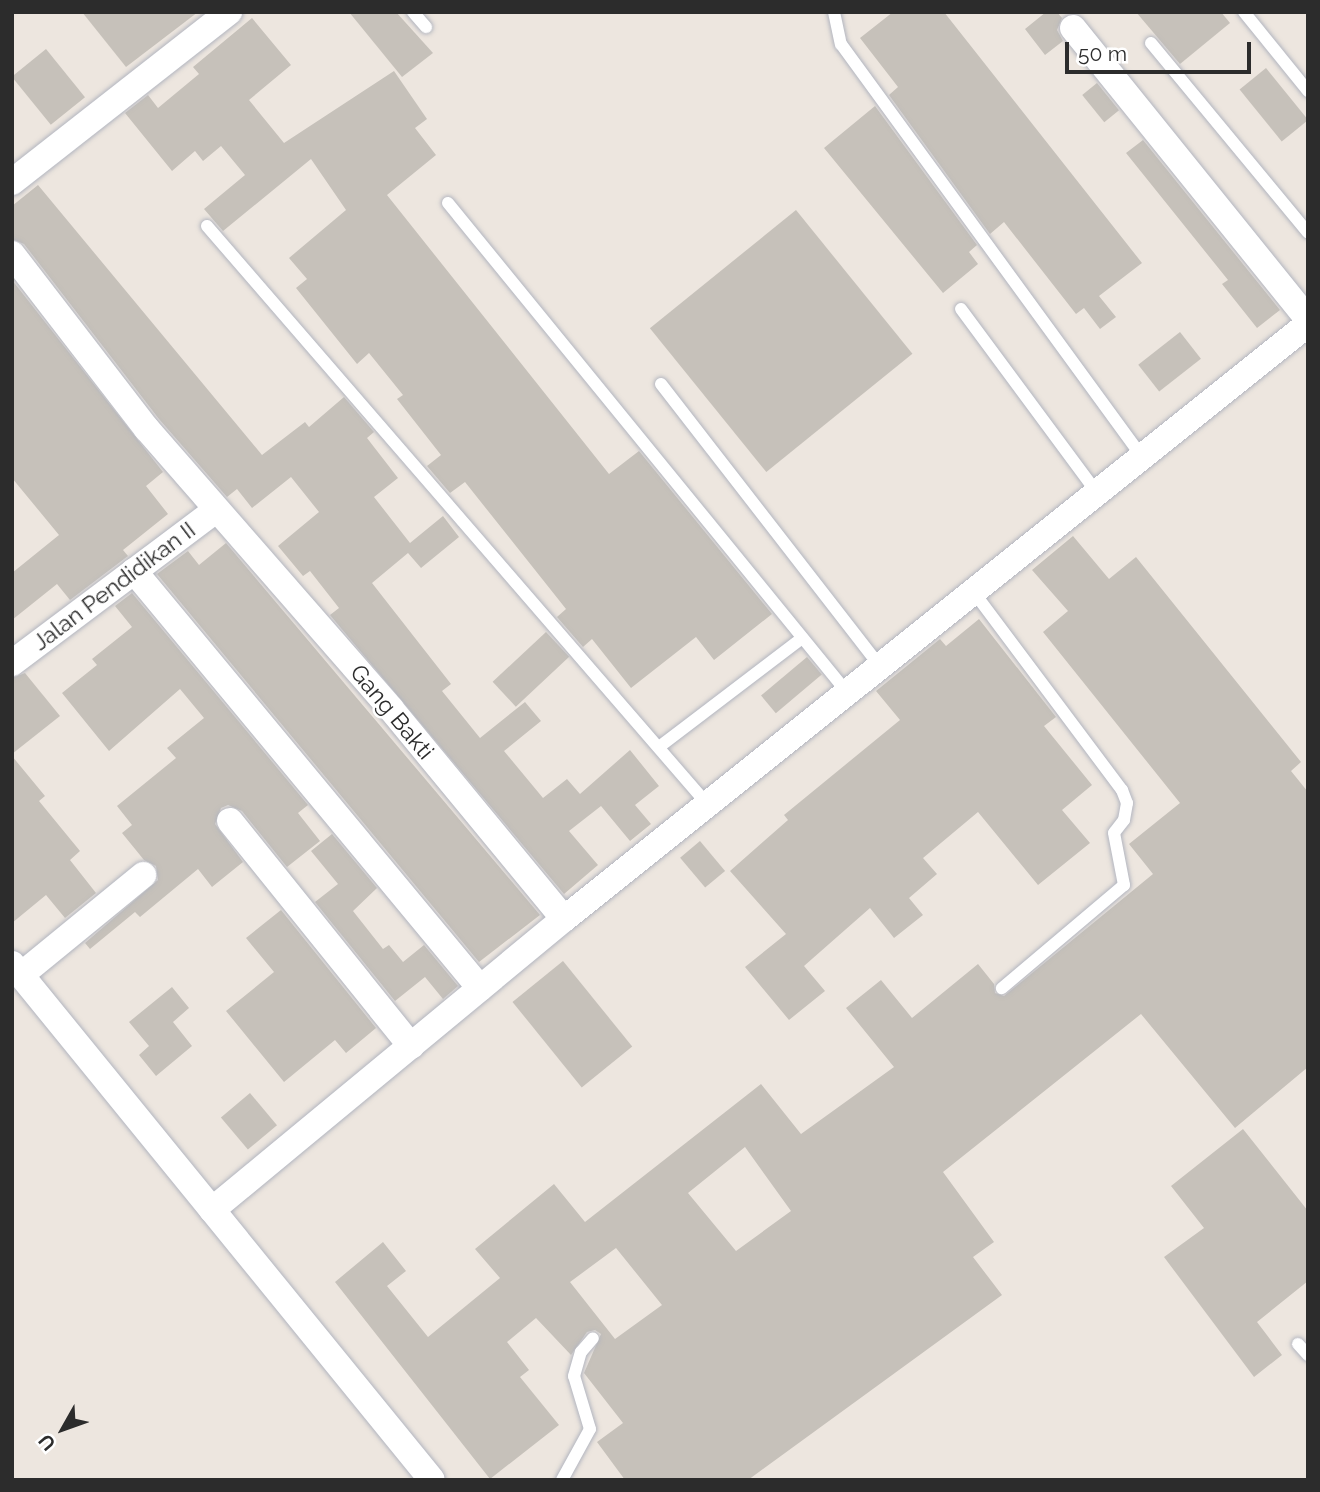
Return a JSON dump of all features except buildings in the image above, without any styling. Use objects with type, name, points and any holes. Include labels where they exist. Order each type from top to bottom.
[{"type":"street","points":[[12,182],[229,12]]},
{"type":"street","points":[[1073,28],[1308,319]]},
{"type":"street","name":"Gang Bakti","points":[[12,254],[147,429],[391,709],[564,919]]},
{"type":"street","points":[[212,1210],[564,919],[846,691],[1140,454],[1308,324]]},
{"type":"street","name":"Jalan Pendidikan II","points":[[12,663],[216,510]]},
{"type":"street","points":[[134,571],[481,988]]},
{"type":"street","points":[[230,821],[411,1046]]},
{"type":"street","points":[[143,875],[16,969],[432,1480]]},
{"type":"lane","points":[[413,12],[426,27]]},
{"type":"lane","points":[[834,12],[841,44],[1140,454]]},
{"type":"lane","points":[[1244,12],[1308,91]]},
{"type":"lane","points":[[1151,43],[1308,233]]},
{"type":"lane","points":[[449,204],[846,691]]},
{"type":"lane","points":[[207,226],[708,805]]},
{"type":"lane","points":[[961,309],[1095,490]]},
{"type":"lane","points":[[661,384],[879,665]]},
{"type":"lane","points":[[973,590],[1122,790],[1127,803],[1124,820],[1114,833],[1124,885],[1002,988]]},
{"type":"lane","points":[[659,747],[803,638]]},
{"type":"lane","points":[[562,1480],[590,1429],[575,1376],[582,1352],[593,1338]]},
{"type":"lane","points":[[1298,1343],[1308,1355]]}]
